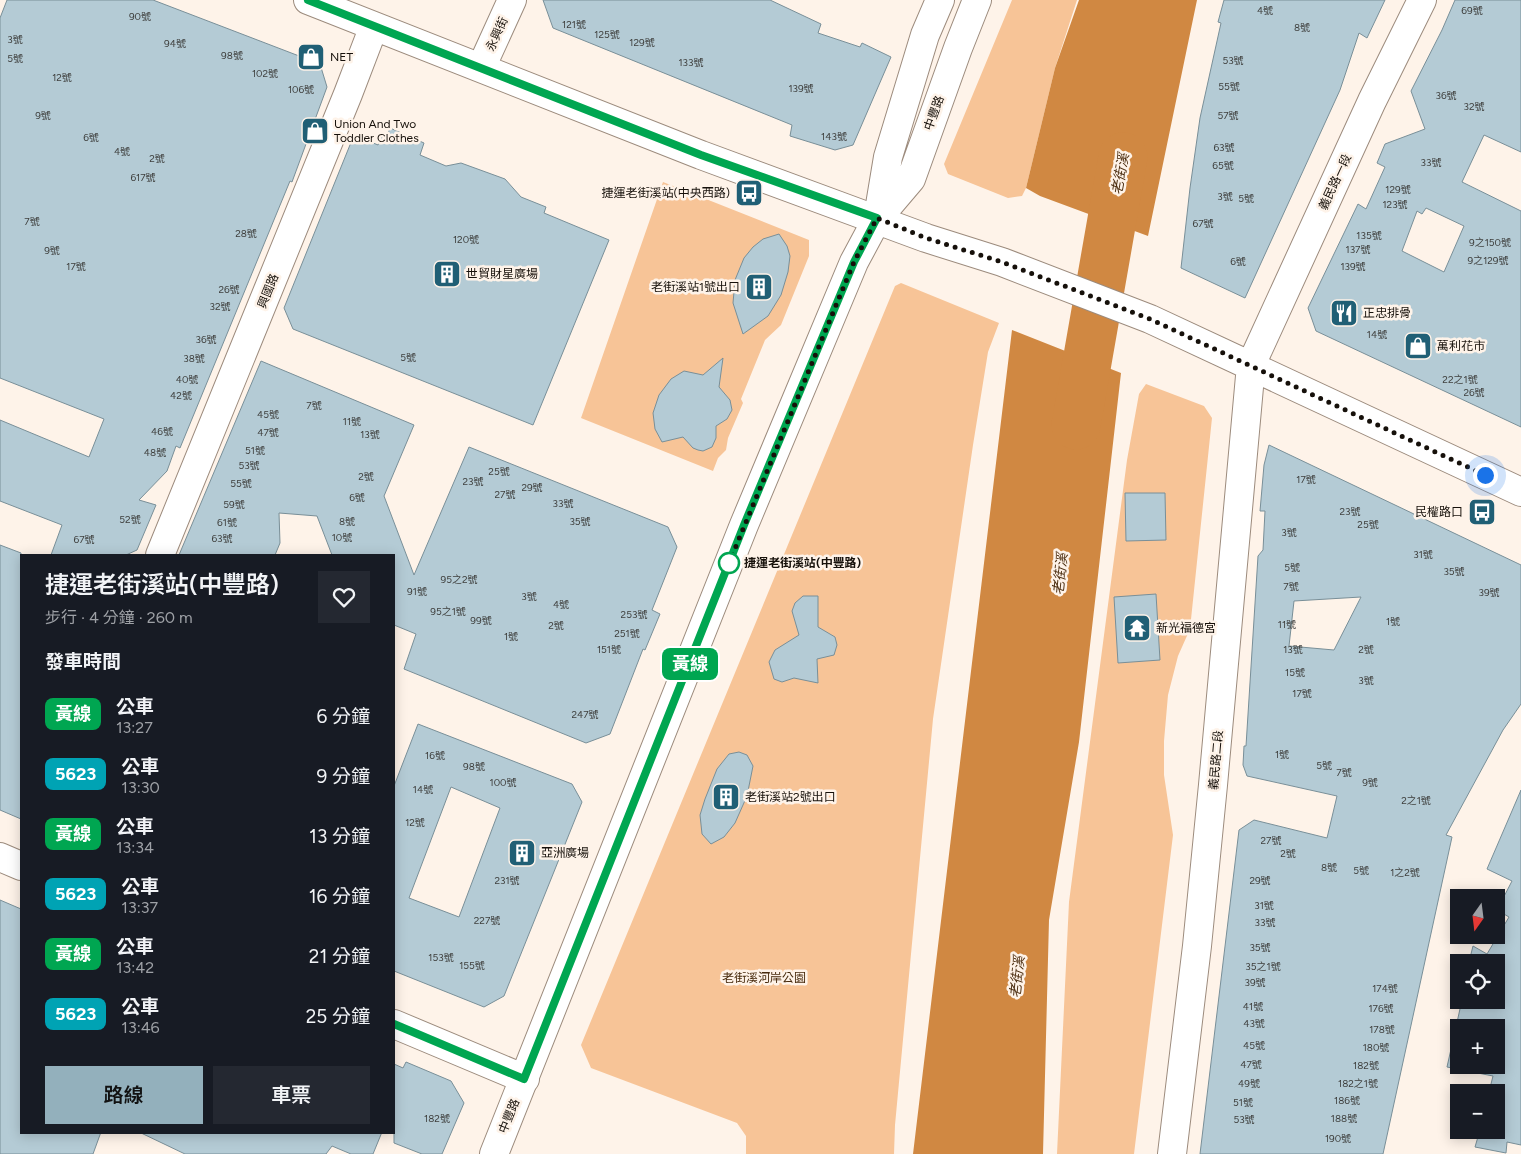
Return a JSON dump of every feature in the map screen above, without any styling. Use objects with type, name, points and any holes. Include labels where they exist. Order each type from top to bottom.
[{"type":"street","points":[[308,0],[701,155],[877,218],[926,238],[1002,262],[1150,319],[1521,492]]},
{"type":"street","name":"永興街","points":[[481,68],[512,0]]},
{"type":"street","name":"中豐路","points":[[877,218],[888,157],[925,35],[940,0]]},
{"type":"street","name":"中豐路","points":[[494,1154],[741,534],[854,262],[877,218],[911,179],[977,0]]},
{"type":"street","name":"義民路一段","points":[[1251,365],[1372,101],[1422,0]]},
{"type":"street","name":"興國路","points":[[160,554],[374,26]]},
{"type":"street","name":"義民路二段","points":[[1172,1154],[1207,852],[1251,365]]},
{"type":"street","points":[[0,857],[20,866]]},
{"type":"street","points":[[395,1024],[524,1079]]},
{"type":"green space","points":[[1012,0],[1077,0],[1055,68],[1026,188],[1022,196],[1008,198],[948,174],[944,164]]},
{"type":"green space","points":[[663,182],[809,240],[809,256],[781,325],[765,340],[741,399],[743,403],[728,438],[726,450],[718,458],[713,471],[581,418]]},
{"type":"green space","name":"老街溪河岸公園","points":[[901,283],[999,323],[988,352],[933,719],[895,1125],[894,1154],[746,1154],[746,1136],[737,1123],[591,1068],[581,1045],[895,286]]},
{"type":"green space","points":[[1146,384],[1204,406],[1212,418],[1190,629],[1178,656],[1168,695],[1164,741],[1164,775],[1173,835],[1134,1154],[1057,1154],[1069,902],[1127,460],[1139,394]]},
{"type":"water","points":[[1079,0],[1197,0],[1148,236],[1040,196],[1026,188],[1055,68]]},
{"type":"water","points":[[1012,330],[1121,373],[1079,742],[1049,920],[1043,1154],[913,1154]]},
{"type":"building","points":[[7,0],[153,0],[320,64],[327,87],[292,182],[290,181],[180,448],[176,446],[167,471],[139,500],[156,505],[137,550],[128,554],[51,554],[62,525],[0,501],[0,420],[89,457],[104,419],[0,378],[0,18]]},
{"type":"building","points":[[543,0],[770,0],[821,24],[818,33],[860,47],[862,43],[891,57],[853,145],[835,150],[790,136],[792,125],[553,28]]},
{"type":"building","points":[[1224,0],[1385,0],[1367,38],[1359,33],[1340,90],[1245,298],[1181,268],[1200,118],[1221,23],[1218,22]]},
{"type":"building","points":[[1455,0],[1521,0],[1521,152],[1484,135],[1462,182],[1521,211],[1521,427],[1316,331],[1308,308],[1358,204],[1366,209],[1385,167],[1377,163],[1385,144],[1425,129],[1411,91]],"holes":[[[1426,208],[1464,226],[1444,272],[1402,251],[1417,211],[1422,214]]]},
{"type":"building","name":"世貿財星廣場","points":[[390,128],[424,143],[420,155],[446,166],[461,163],[505,179],[521,197],[546,207],[544,213],[609,240],[533,425],[293,329],[284,308],[354,135],[378,145],[381,137],[386,139]]},
{"type":"building","name":"老街溪站1號出口","points":[[779,234],[787,246],[790,256],[788,272],[781,295],[768,316],[743,334],[733,303],[735,280],[744,258],[753,247],[763,239]]},
{"type":"building","points":[[723,358],[719,387],[730,400],[732,410],[727,419],[716,426],[716,438],[712,447],[703,451],[698,450],[693,448],[683,437],[662,442],[655,429],[653,413],[659,395],[671,379],[684,371],[703,375]]},
{"type":"building","points":[[261,361],[414,425],[384,496],[414,575],[469,447],[668,527],[677,547],[652,610],[660,614],[645,650],[643,649],[610,734],[586,743],[404,669],[416,634],[395,625],[395,554],[332,554],[317,516],[279,513],[280,543],[275,554],[179,554]]},
{"type":"building","points":[[1269,445],[1521,565],[1521,704],[1503,730],[1446,835],[1452,837],[1383,1154],[1200,1154],[1239,830],[1254,820],[1327,838],[1337,796],[1247,776],[1243,765],[1244,746],[1246,746],[1258,556],[1263,550],[1265,511],[1260,511],[1264,465]],"holes":[[[1361,597],[1334,650],[1289,646],[1294,601]]]},
{"type":"building","points":[[1125,493],[1165,493],[1166,540],[1126,541]]},
{"type":"building","points":[[0,545],[21,553],[20,819],[0,810]]},
{"type":"building","name":"新光福德宮","points":[[1156,594],[1160,660],[1118,663],[1114,597]]},
{"type":"building","points":[[803,596],[818,596],[818,627],[835,637],[837,645],[834,655],[817,659],[818,683],[794,678],[782,682],[774,679],[769,662],[775,650],[799,635],[792,611],[795,603]]},
{"type":"building","name":"亞洲廣場","points":[[418,724],[572,784],[582,802],[504,996],[484,1007],[395,971],[395,783]],"holes":[[[451,787],[500,808],[459,917],[409,898]]]},
{"type":"building","name":"老街溪站2號出口","points":[[739,752],[747,755],[753,766],[747,796],[735,823],[724,837],[711,844],[702,834],[700,815],[717,769],[729,754]]},
{"type":"building","points":[[1521,790],[1521,1145],[1507,1142],[1506,1153],[1475,1147],[1477,1139],[1505,1139],[1505,1084],[1491,1084],[1493,1076],[1483,1074],[1505,1074],[1505,1019],[1458,1019],[1460,1009],[1505,1009],[1505,954],[1487,954],[1493,944],[1505,944],[1505,924],[1509,917],[1505,915],[1505,895],[1512,881],[1487,869]]},
{"type":"building","points":[[0,900],[20,909],[20,1134],[100,1134],[93,1154],[0,1154]]},
{"type":"building","points":[[1473,946],[1487,954],[1471,954]]},
{"type":"building","points":[[1450,1054],[1450,1068],[1447,1067]]},
{"type":"building","points":[[406,1062],[451,1081],[464,1103],[442,1154],[422,1154],[394,1143],[395,1064],[403,1068]]},
{"type":"building","points":[[143,1134],[381,1134],[373,1154],[351,1154],[332,1146],[326,1154],[185,1154]]},
{"type":"waterway","name":"老街溪","points":[[1076,425],[1123,157]]},
{"type":"bus line","name":"黃線","points":[[308,0],[701,155],[877,218],[854,262],[744,525],[524,1079],[395,1024]]},
{"type":"place","name":"NET","points":[[311,57]]},
{"type":"place","name":"Union And Two Toddler Clothes","points":[[315,131]]},
{"type":"place","name":"捷運老街溪站(中央西路)","points":[[749,193]]},
{"type":"place","name":"世貿財星廣場","points":[[447,274]]},
{"type":"place","name":"老街溪站1號出口","points":[[759,287]]},
{"type":"place","name":"正忠排骨","points":[[1344,313]]},
{"type":"place","name":"萬利花市","points":[[1418,346]]},
{"type":"place","name":"民權路口","points":[[1482,512]]},
{"type":"place","name":"捷運老街溪站(中豐路)","points":[[729,563]]},
{"type":"place","name":"新光福德宮","points":[[1137,628]]},
{"type":"place","name":"老街溪站2號出口","points":[[726,797]]},
{"type":"place","name":"亞洲廣場","points":[[522,853]]},
{"type":"route","points":[[729,563],[854,262],[877,218],[926,238],[1002,262],[1150,319],[1485,475]]}]
